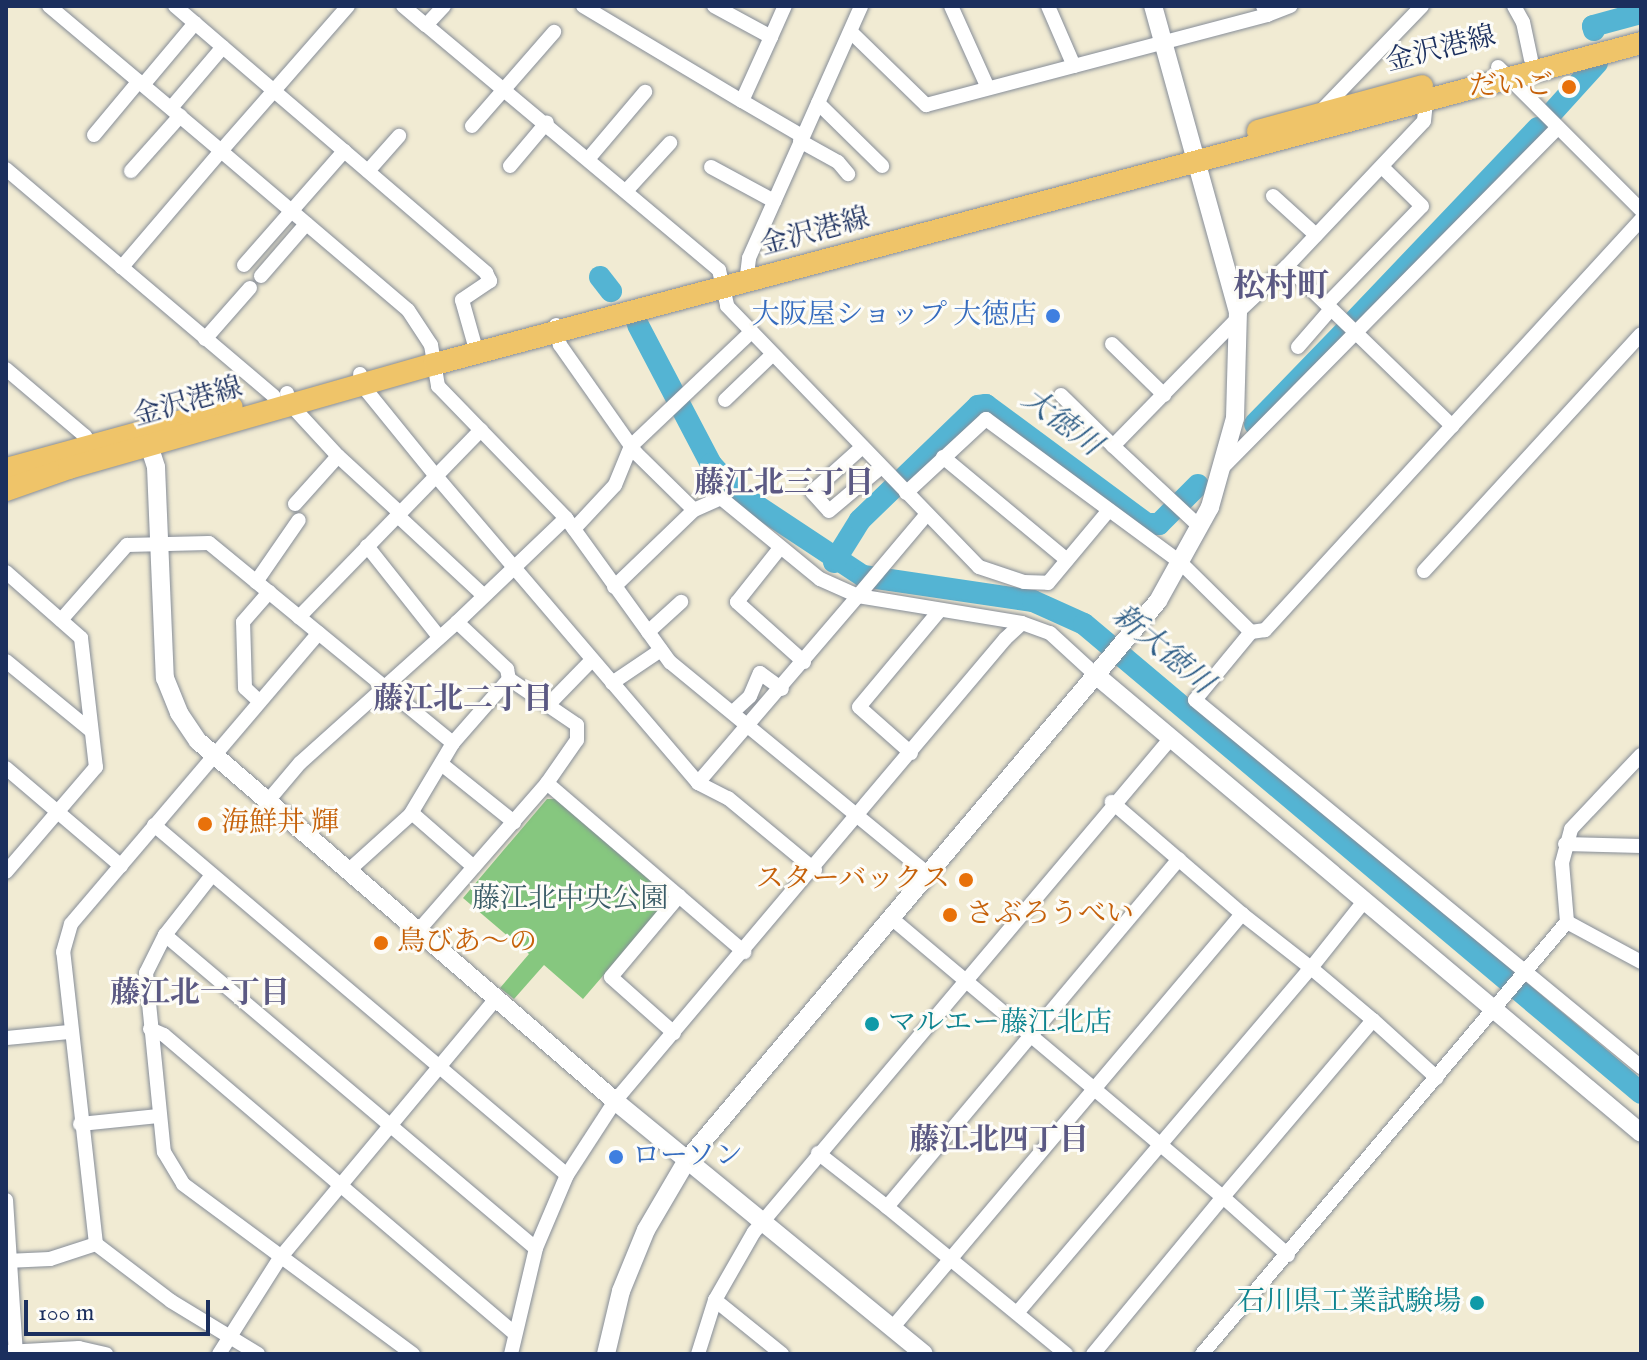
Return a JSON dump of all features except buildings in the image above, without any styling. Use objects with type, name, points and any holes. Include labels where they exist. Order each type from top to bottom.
[{"type":"main road","name":"金沢港線","points":[[1501,72],[1531,59],[1641,30]]},
{"type":"main road","name":"金沢港線","points":[[6,490],[147,438],[284,397],[1197,157],[1501,72],[1641,43]]},
{"type":"main road","name":"金沢港線","points":[[1197,157],[1320,112],[1427,92]]},
{"type":"main road","name":"金沢港線","points":[[6,469],[88,445],[147,438]]},
{"type":"street","points":[[49,6],[408,310],[434,359],[438,386],[570,524],[661,650],[927,873]]},
{"type":"street","points":[[175,6],[486,273],[490,281],[462,300],[476,348]]},
{"type":"street","points":[[122,267],[348,6]]},
{"type":"street","points":[[403,6],[505,86],[734,280]]},
{"type":"street","points":[[426,25],[444,6]]},
{"type":"street","points":[[583,6],[742,101],[838,162],[848,174]]},
{"type":"street","points":[[714,6],[771,37]]},
{"type":"street","points":[[742,101],[785,6]]},
{"type":"street","points":[[861,6],[774,201],[734,280],[727,306],[860,449],[979,567],[1024,582],[1048,583],[1109,510]]},
{"type":"street","points":[[951,6],[988,88]]},
{"type":"street","points":[[1048,6],[1074,66]]},
{"type":"street","points":[[606,1354],[621,1291],[646,1230],[687,1160],[1103,668],[1181,563],[1200,527],[1224,466],[1235,418],[1238,315],[1153,6]]},
{"type":"street","points":[[851,32],[926,105],[1164,43],[1290,6]]},
{"type":"street","points":[[1320,112],[1422,6]]},
{"type":"street","points":[[1514,6],[1523,22],[1531,59]]},
{"type":"street","points":[[94,135],[195,23]]},
{"type":"street","points":[[472,126],[554,32]]},
{"type":"street","points":[[131,171],[223,47]]},
{"type":"street","points":[[1501,72],[1641,210]]},
{"type":"street","points":[[589,158],[645,92]]},
{"type":"street","points":[[1113,446],[1383,168],[1424,121],[1427,92]]},
{"type":"street","points":[[818,103],[882,166]]},
{"type":"street","points":[[510,166],[547,122]]},
{"type":"street","points":[[1224,466],[1556,129]]},
{"type":"street","points":[[368,171],[399,136]]},
{"type":"street","points":[[627,190],[670,143]]},
{"type":"street","points":[[244,265],[344,151]]},
{"type":"street","points":[[711,167],[774,201]]},
{"type":"street","points":[[1298,347],[1329,306],[1422,206],[1383,168]]},
{"type":"street","points":[[6,169],[205,339],[284,397],[338,456],[483,595]]},
{"type":"street","points":[[1273,196],[1316,235]]},
{"type":"street","points":[[1641,220],[1265,630],[1251,632],[1195,700],[1522,978],[1641,1067]]},
{"type":"street","points":[[261,276],[306,224]]},
{"type":"street","points":[[1287,266],[1452,426]]},
{"type":"street","points":[[205,339],[250,288]]},
{"type":"street","points":[[556,327],[560,345],[631,446],[694,510]]},
{"type":"street","points":[[267,802],[300,763],[457,622],[514,565],[570,524],[615,485],[631,446],[669,406],[751,332]]},
{"type":"street","points":[[1424,571],[1641,334]]},
{"type":"street","points":[[1112,344],[1164,395]]},
{"type":"street","points":[[725,400],[772,355]]},
{"type":"street","points":[[6,369],[85,436],[88,445]]},
{"type":"street","points":[[361,379],[436,476],[698,783],[728,798],[815,870]]},
{"type":"street","points":[[1061,395],[1200,527]]},
{"type":"street","points":[[900,487],[943,457],[986,419],[1181,563],[1251,632]]},
{"type":"street","points":[[299,617],[481,430]]},
{"type":"street","points":[[147,438],[156,467],[165,678],[179,713],[212,755],[615,1101],[924,1354]]},
{"type":"street","points":[[860,449],[812,492],[829,511],[880,468]]},
{"type":"street","points":[[295,504],[338,456]]},
{"type":"street","points":[[943,457],[1067,560]]},
{"type":"street","points":[[614,587],[694,510],[721,498],[820,579],[940,610],[1022,623],[1050,633],[1103,668],[1171,738],[1496,1007],[1641,1133]]},
{"type":"street","points":[[698,783],[751,726],[927,514]]},
{"type":"street","points":[[256,582],[299,520]]},
{"type":"street","points":[[61,620],[127,545],[209,543],[387,685],[453,743]]},
{"type":"street","points":[[367,546],[439,637]]},
{"type":"street","points":[[780,548],[737,602],[804,662]]},
{"type":"street","points":[[6,572],[81,638],[96,767],[6,872]]},
{"type":"street","points":[[259,701],[245,688],[243,622],[269,592]]},
{"type":"street","points":[[648,632],[681,602]]},
{"type":"street","points":[[911,753],[859,707],[940,610]]},
{"type":"street","points":[[418,931],[547,783],[577,740],[577,725],[548,705],[533,700],[509,679],[507,669],[457,622]]},
{"type":"street","points":[[511,1354],[513,1332],[536,1248],[567,1175],[615,1101],[815,870],[857,816],[1022,623]]},
{"type":"street","points":[[258,1354],[107,1257],[96,1244],[80,1124],[63,952],[71,924],[319,633]]},
{"type":"street","points":[[612,683],[661,650]]},
{"type":"street","points":[[6,661],[90,730]]},
{"type":"street","points":[[548,705],[591,661]]},
{"type":"street","points":[[733,712],[750,696],[760,673],[782,689]]},
{"type":"street","points":[[348,871],[412,813],[444,766],[453,743],[509,679]]},
{"type":"street","points":[[698,1354],[715,1300],[763,1221],[1112,802],[1171,738]]},
{"type":"street","points":[[1202,1354],[1567,922],[1565,844],[1571,829],[1641,755]]},
{"type":"street","points":[[444,766],[514,822]]},
{"type":"street","points":[[6,768],[121,866]]},
{"type":"street","points":[[547,783],[744,952]]},
{"type":"street","points":[[1112,802],[1242,914],[1373,1020],[1437,1078]]},
{"type":"street","points":[[412,813],[474,867]]},
{"type":"street","points":[[154,825],[567,1175]]},
{"type":"street","points":[[1565,844],[1641,846]]},
{"type":"street","points":[[887,1207],[1029,1034],[1179,859]]},
{"type":"street","points":[[212,875],[165,935],[146,973],[164,1152],[183,1184],[413,1354]]},
{"type":"street","points":[[674,1033],[611,977],[679,896]]},
{"type":"street","points":[[1017,1313],[1158,1143],[1311,968],[1365,900]]},
{"type":"street","points":[[893,1327],[1242,914]]},
{"type":"street","points":[[890,917],[1095,1086],[1288,1255]]},
{"type":"street","points":[[1567,922],[1641,962]]},
{"type":"street","points":[[165,935],[536,1248]]},
{"type":"street","points":[[219,1354],[280,1258],[496,999]]},
{"type":"street","points":[[1093,1354],[1373,1020]]},
{"type":"street","points":[[150,1029],[164,1035],[513,1332]]},
{"type":"street","points":[[6,1038],[70,1032]]},
{"type":"street","points":[[80,1124],[159,1116]]},
{"type":"street","points":[[818,1153],[1066,1354]]},
{"type":"street","points":[[6,1200],[13,1353],[79,1348],[106,1354]]},
{"type":"street","points":[[9,1261],[50,1259],[96,1244]]},
{"type":"street","points":[[715,1300],[782,1354]]},
{"type":"green space","name":"藤江北中央公園","points":[[547,799],[555,799],[666,892],[668,900],[583,999],[544,965],[514,999],[500,988],[529,954],[463,898]]},
{"type":"waterway","name":"大徳川","points":[[1594,30],[1593,26],[1641,13]]},
{"type":"waterway","name":"大徳川","points":[[1550,115],[1597,63]]},
{"type":"waterway","name":"大徳川","points":[[1355,320],[1538,128]]},
{"type":"waterway","name":"新大徳川","points":[[600,277],[611,291]]},
{"type":"waterway","name":"新大徳川","points":[[638,325],[711,464],[736,492],[863,576],[1033,601],[1084,624],[1641,1093]]},
{"type":"waterway","name":"大徳川","points":[[1255,424],[1346,330]]},
{"type":"waterway","name":"大徳川","points":[[834,562],[860,520],[978,406],[986,405],[1147,524],[1159,524],[1198,485]]},
{"type":"place","name":"だいご","points":[[1569,87]]},
{"type":"place","name":"大阪屋ショップ 大徳店","points":[[1053,316]]},
{"type":"place","name":"海鮮丼 輝","points":[[205,824]]},
{"type":"place","name":"スターバックス","points":[[966,880]]},
{"type":"place","name":"さぶろうべい","points":[[950,915]]},
{"type":"place","name":"鳥びあ〜の","points":[[381,943]]},
{"type":"place","name":"マルエー藤江北店","points":[[872,1024]]},
{"type":"place","name":"ローソン","points":[[616,1157]]},
{"type":"place","name":"石川県工業試験場","points":[[1477,1303]]},
{"type":"district","name":"松村町","points":[[1281,288]]},
{"type":"district","name":"藤江北三丁目","points":[[784,484]]},
{"type":"district","name":"藤江北二丁目","points":[[463,700]]},
{"type":"district","name":"藤江北一丁目","points":[[200,994]]},
{"type":"district","name":"藤江北四丁目","points":[[999,1141]]}]
